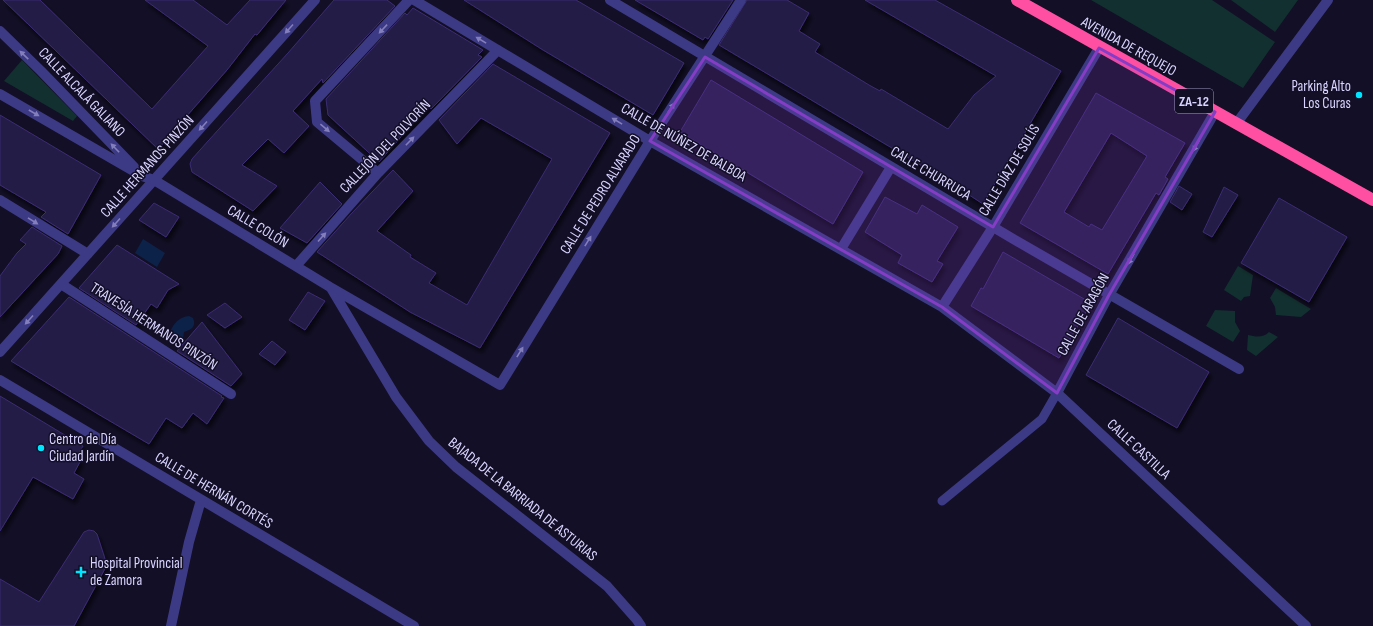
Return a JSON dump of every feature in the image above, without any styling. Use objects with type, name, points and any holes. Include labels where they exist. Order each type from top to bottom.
[{"type":"highway","name":"AVENIDA DE REQUEJO","points":[[1017,0],[1099,48],[1373,200]]},
{"type":"street","name":"CALLE HERMANOS PINZÓN","points":[[0,352],[315,0]]},
{"type":"street","points":[[378,173],[317,122],[315,101],[409,0]]},
{"type":"street","name":"CALLE DE NÚÑEZ DE BALBOA","points":[[414,0],[650,140],[942,307]]},
{"type":"street","name":"CALLE CHURRUCA","points":[[610,0],[890,167],[1239,369]]},
{"type":"street","name":"CALLE DE PEDRO ALVARADO","points":[[500,385],[650,140],[741,0]]},
{"type":"street","points":[[1236,124],[1328,0]]},
{"type":"street","name":"CALLE ALCALÁ GALIANO","points":[[0,31],[41,71],[142,176]]},
{"type":"street","name":"CALLE DÍAZ DE SOLÍS","points":[[942,307],[993,227],[1099,48]]},
{"type":"street","name":"CALLEJÓN DEL POLVORÍN","points":[[296,266],[378,173],[498,50]]},
{"type":"street","name":"CALLE COLÓN","points":[[0,94],[142,176],[154,180],[330,287],[500,385]]},
{"type":"street","name":"CALLE DE ARAGÓN","points":[[1057,393],[1110,295],[1215,112]]},
{"type":"street","points":[[841,249],[890,167]]},
{"type":"street","points":[[0,200],[88,254]]},
{"type":"street","name":"TRAVESÍA HERMANOS PINZÓN","points":[[61,284],[231,394]]},
{"type":"street","name":"BAJADA DE LA BARRIADA DE ASTURIAS","points":[[330,287],[396,397],[429,441],[456,467],[607,586],[641,626]]},
{"type":"street","name":"CALLE CASTILLA","points":[[942,307],[1057,393],[1306,626]]},
{"type":"street","name":"CALLE DE HERNÁN CORTÉS","points":[[0,380],[414,626]]},
{"type":"street","points":[[171,626],[189,542],[201,500]]},
{"type":"lane","name":"CALLE DE ARAGÓN","points":[[942,501],[1042,419],[1057,393]]},
{"type":"highlighted area","points":[[1099,48],[1215,112],[1109,295],[1057,393],[942,307],[650,141],[705,57],[993,227]]},
{"type":"green space","points":[[1091,0],[1212,0],[1275,42],[1243,88]]},
{"type":"green space","points":[[1231,0],[1298,0],[1275,32]]},
{"type":"green space","points":[[22,60],[77,116],[73,121],[4,81]]},
{"type":"green space","points":[[1238,266],[1253,275],[1250,296],[1244,297],[1241,301],[1224,290]]},
{"type":"green space","points":[[1276,288],[1311,309],[1301,317],[1276,315],[1275,307],[1270,298]]},
{"type":"green space","points":[[1215,310],[1235,311],[1235,322],[1240,331],[1233,342],[1206,326]]},
{"type":"green space","points":[[1269,332],[1278,337],[1256,356],[1247,350],[1248,335],[1259,336]]},
{"type":"water","points":[[143,239],[165,253],[157,267],[135,253]]},
{"type":"water","points":[[189,316],[193,318],[193,327],[184,332],[183,338],[180,341],[173,340],[170,332],[173,326],[180,319]]},
{"type":"building","points":[[3,0],[40,0],[152,109],[208,46],[145,0],[193,0],[227,25],[250,0],[286,0],[257,35],[255,34],[227,70],[158,149]]},
{"type":"building","points":[[334,0],[387,0],[395,6],[323,83],[322,79],[293,111],[309,126],[284,153],[268,139],[242,165],[277,186],[253,211],[192,172],[190,164],[192,159]]},
{"type":"building","points":[[464,0],[576,0],[684,63],[653,115],[543,50]]},
{"type":"building","points":[[635,0],[733,0],[708,39],[705,37],[703,40]]},
{"type":"building","points":[[747,0],[787,0],[809,13],[799,31],[820,44],[815,52],[869,85],[880,91],[881,89],[948,129],[974,95],[996,76],[865,0],[935,0],[1061,71],[983,204],[954,185],[719,45]]},
{"type":"building","points":[[413,8],[483,50],[478,55],[482,57],[431,109],[428,106],[379,162],[328,115],[326,99],[405,13],[407,15]]},
{"type":"building","points":[[493,64],[610,133],[480,348],[410,312],[317,252],[393,170],[413,191],[377,231],[411,255],[410,257],[436,273],[429,283],[467,305],[552,159],[481,118],[457,144],[439,120]]},
{"type":"building","points":[[711,80],[863,172],[833,224],[680,132]]},
{"type":"building","points":[[1096,93],[1185,143],[1165,177],[1168,179],[1159,195],[1156,193],[1108,274],[1020,223]],"holes":[[[1111,133],[1147,156],[1102,230],[1091,224],[1089,227],[1064,212]]]},
{"type":"building","points":[[0,115],[101,175],[68,234],[41,217],[46,212],[0,185]]},
{"type":"building","points":[[320,182],[342,204],[307,243],[280,228]]},
{"type":"building","points":[[1179,186],[1192,194],[1182,210],[1170,202]]},
{"type":"building","points":[[1224,187],[1238,195],[1212,237],[1203,232]]},
{"type":"building","points":[[885,197],[917,214],[922,205],[958,227],[937,261],[943,264],[932,282],[898,263],[902,255],[865,232]]},
{"type":"building","points":[[1279,198],[1347,237],[1309,302],[1241,263]]},
{"type":"building","points":[[154,203],[179,217],[166,237],[139,220]]},
{"type":"building","points":[[32,227],[62,246],[58,254],[0,317],[0,276],[17,253],[26,244],[20,240]]},
{"type":"building","points":[[117,245],[179,284],[168,290],[157,308],[151,304],[136,325],[79,288]]},
{"type":"building","points":[[1003,252],[1091,303],[1059,358],[971,306],[981,288],[983,289]]},
{"type":"building","points":[[308,292],[325,301],[305,330],[289,320]]},
{"type":"building","points":[[69,297],[222,396],[221,397],[224,398],[207,424],[193,413],[182,428],[166,418],[149,444],[11,361]]},
{"type":"building","points":[[225,303],[242,317],[225,328],[207,315]]},
{"type":"building","points":[[1118,318],[1209,372],[1177,428],[1086,375]]},
{"type":"building","points":[[202,322],[242,374],[231,386],[177,351]]},
{"type":"building","points":[[272,341],[286,352],[275,365],[259,354]]},
{"type":"building","name":"Centro de Día Ciudad Jardín","points":[[0,396],[83,446],[76,457],[81,460],[74,473],[84,479],[73,499],[33,477],[0,531]]},
{"type":"building","name":"Hospital Provincial de Zamora","points":[[89,530],[94,531],[97,534],[107,565],[74,626],[0,626],[0,579],[39,602],[84,532]]},
{"type":"place","name":"Parking Alto Los Curas","points":[[1359,95]]},
{"type":"place","name":"Centro de Día Ciudad Jardín","points":[[41,448]]},
{"type":"place","name":"Hospital Provincial de Zamora","points":[[81,572]]}]
